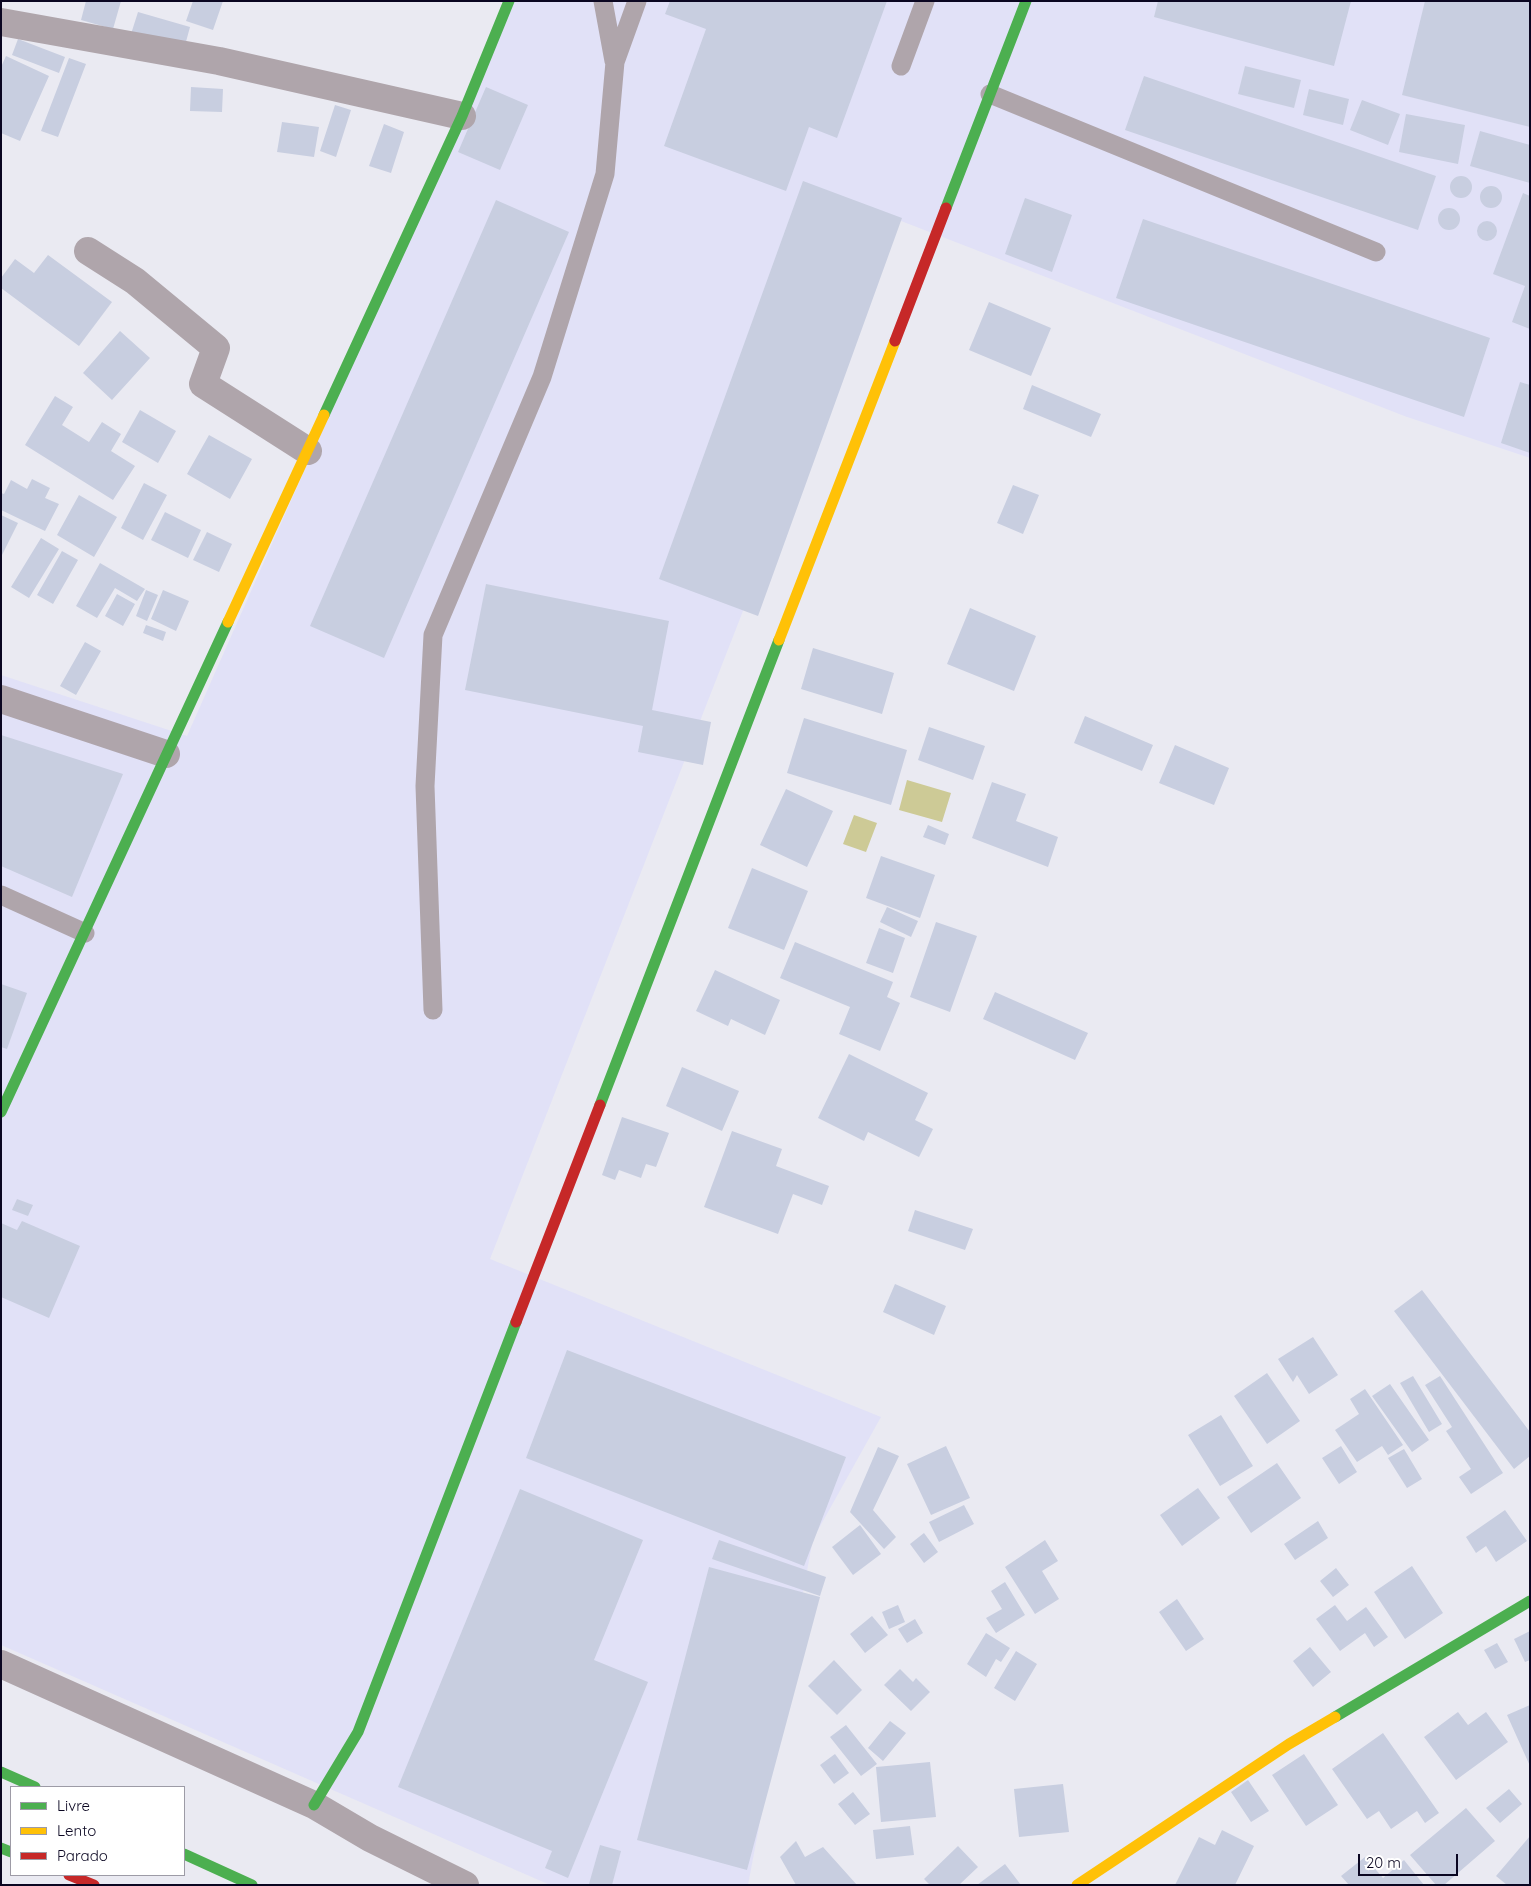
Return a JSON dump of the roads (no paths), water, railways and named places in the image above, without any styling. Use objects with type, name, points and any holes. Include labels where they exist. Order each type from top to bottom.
[{"type":"main road","points":[[1,1112],[462,116],[509,1]]},
{"type":"main road","points":[[314,1805],[358,1732],[1026,1]]},
{"type":"main road","points":[[1077,1885],[1288,1744],[1530,1601]]},
{"type":"main road","points":[[1,1772],[33,1786]]},
{"type":"main road","points":[[185,1854],[252,1885]]},
{"type":"main road","points":[[72,1876],[94,1885]]},
{"type":"street","points":[[1,22],[219,61],[462,116]]},
{"type":"street","points":[[88,251],[135,281],[216,348],[203,384],[308,451]]},
{"type":"street","points":[[1,699],[166,754]]},
{"type":"street","points":[[1,1664],[314,1805],[370,1838],[465,1885]]},
{"type":"lane","points":[[603,1],[615,62]]},
{"type":"lane","points":[[433,1010],[425,786],[433,635],[542,376],[605,174],[615,62],[637,1]]},
{"type":"lane","points":[[902,66],[926,1]]},
{"type":"lane","points":[[990,94],[1376,252]]},
{"type":"lane","points":[[1,895],[85,933]]}]
